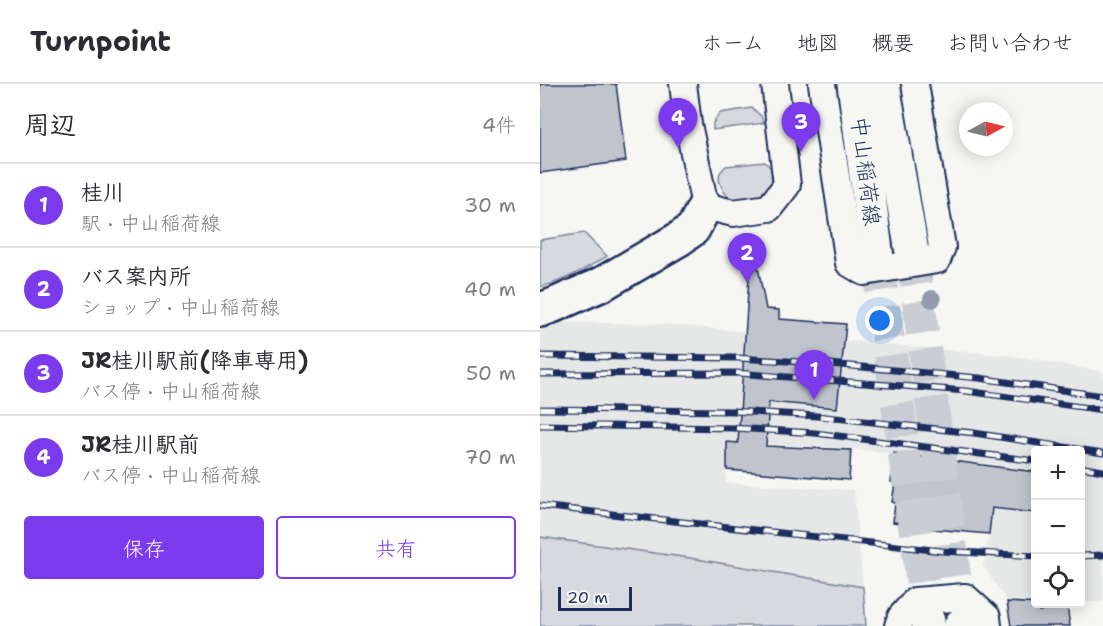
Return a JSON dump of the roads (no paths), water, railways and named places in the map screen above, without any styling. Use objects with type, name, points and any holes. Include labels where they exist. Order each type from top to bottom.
[{"type":"main road","name":"中山稲荷線","points":[[854,84],[877,258]]},
{"type":"main road","name":"中山稲荷線","points":[[883,84],[912,252]]},
{"type":"main road","points":[[540,310],[602,284],[679,239],[693,229],[705,206]]},
{"type":"street","points":[[683,84],[688,124],[705,206],[733,213],[769,208],[787,185],[775,84]]},
{"type":"street","points":[[822,84],[849,263],[864,272],[937,261],[942,247],[915,84]]},
{"type":"street","points":[[918,624],[901,617],[915,601],[964,597],[987,617],[970,626]]},
{"type":"tunnel","points":[[912,252],[961,625]]},
{"type":"tunnel","points":[[877,258],[928,621]]},
{"type":"railway","points":[[540,356],[737,358],[819,363],[979,378],[1103,396]]},
{"type":"railway","points":[[540,374],[737,373],[966,391],[1103,410]]},
{"type":"railway","points":[[540,409],[733,411],[817,416],[974,433],[1103,453]]},
{"type":"railway","points":[[540,425],[733,428],[815,433],[1031,460]]},
{"type":"railway","points":[[1085,468],[1103,471]]},
{"type":"railway","points":[[540,506],[942,551],[1031,556]]},
{"type":"railway","points":[[1085,556],[1103,555]]},
{"type":"place","name":"JR桂川駅前","points":[[678,148]]},
{"type":"place","name":"JR桂川駅前(降車専用)","points":[[801,152]]},
{"type":"place","name":"バス案内所","points":[[747,283]]},
{"type":"place","name":"桂川","points":[[814,400]]}]
